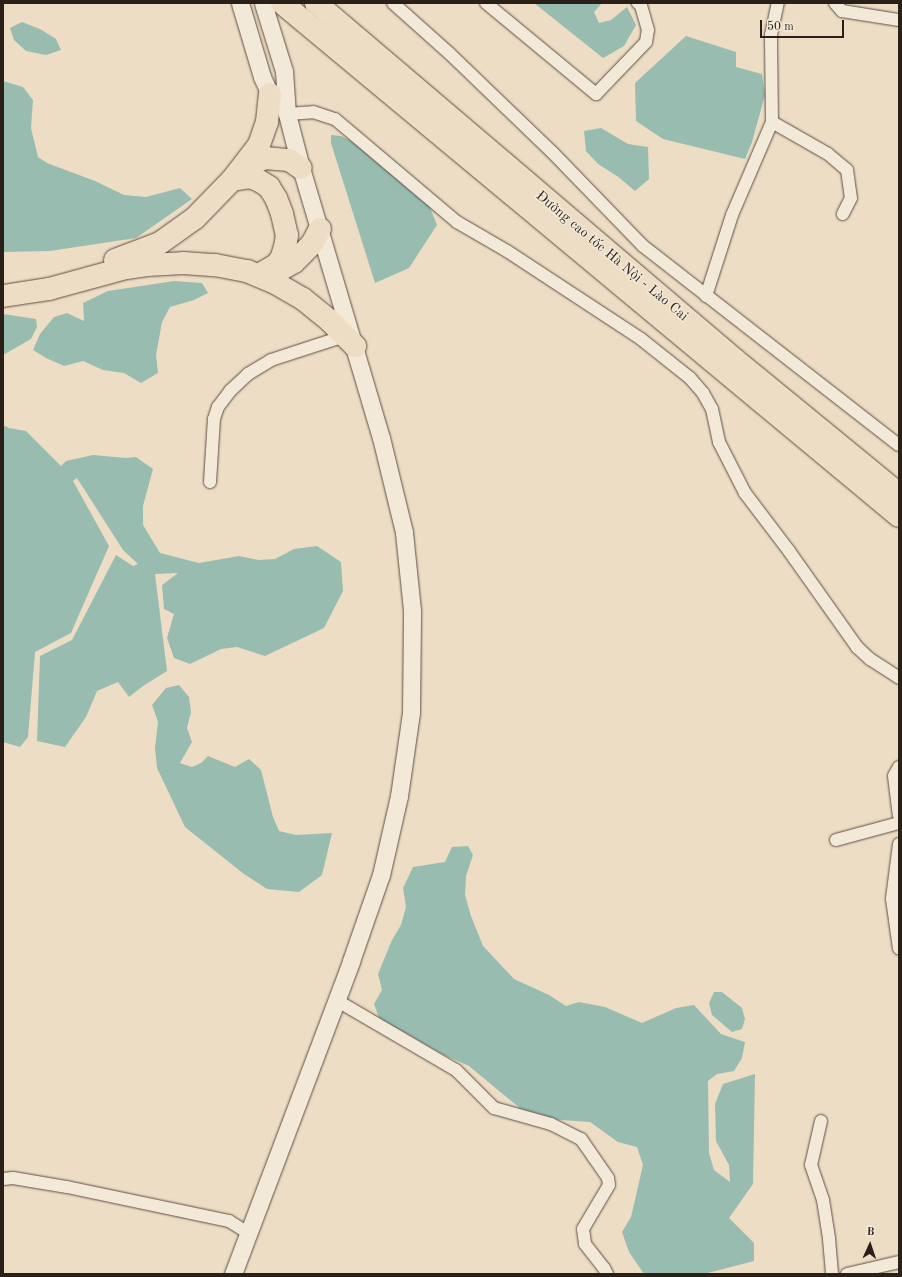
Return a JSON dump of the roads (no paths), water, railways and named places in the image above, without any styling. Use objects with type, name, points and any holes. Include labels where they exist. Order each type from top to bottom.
[{"type":"highway","name":"Đường cao tốc Hà Nội - Lào Cai","points":[[282,3],[899,516]]},
{"type":"highway","name":"Đường cao tốc Hà Nội - Lào Cai","points":[[323,8],[728,354],[899,494]]},
{"type":"highway","points":[[3,283],[21,283],[63,274],[132,254],[160,243],[195,218],[238,173],[259,145],[267,122],[270,94]]},
{"type":"highway","points":[[238,173],[265,158],[289,160],[301,168]]},
{"type":"highway","points":[[238,173],[258,180],[269,187],[276,198],[287,235],[281,258],[276,265],[256,272]]},
{"type":"highway","points":[[3,296],[49,290],[126,268],[147,265],[183,263],[215,265],[256,272],[280,270],[294,262],[312,244],[320,229]]},
{"type":"highway","points":[[256,272],[303,299],[350,341]]},
{"type":"main road","points":[[240,3],[262,77],[270,94],[287,114]]},
{"type":"main road","points":[[232,1274],[336,1000],[381,875],[399,796],[411,713],[412,610],[404,532],[381,438],[350,341],[320,229],[301,168],[287,114],[284,71],[263,3]]},
{"type":"street","points":[[393,3],[449,53],[552,152],[643,246],[899,445]]},
{"type":"street","points":[[486,3],[596,94],[646,42],[648,30],[641,5],[638,3]]},
{"type":"street","points":[[706,296],[732,216],[772,122],[771,35],[778,3]]},
{"type":"street","points":[[835,3],[842,12],[899,20]]},
{"type":"street","points":[[287,114],[313,112],[335,119],[456,222],[506,251],[641,339],[690,378],[703,394],[712,409],[720,442],[745,493],[858,647],[870,659],[899,678]]},
{"type":"street","points":[[772,122],[828,154],[846,170],[851,198],[844,214]]},
{"type":"street","points":[[210,482],[214,419],[218,407],[230,391],[248,374],[271,360],[350,341]]},
{"type":"street","points":[[899,767],[894,776],[899,815]]},
{"type":"street","points":[[836,840],[899,824]]},
{"type":"street","points":[[899,844],[892,899],[899,949]]},
{"type":"street","points":[[336,1000],[456,1070],[494,1108],[551,1124],[581,1139],[608,1178],[609,1185],[583,1229],[585,1244],[607,1274]]},
{"type":"street","points":[[821,1121],[811,1165],[823,1200],[829,1239],[832,1274]]},
{"type":"street","points":[[3,1179],[13,1178],[67,1187],[229,1221],[248,1233]]},
{"type":"street","points":[[847,1274],[899,1262]]},
{"type":"water","points":[[534,3],[602,3],[594,12],[599,23],[611,20],[627,7],[636,25],[624,46],[603,58]]},
{"type":"water","points":[[22,22],[40,29],[56,39],[61,50],[46,55],[26,51],[14,40],[10,28]]},
{"type":"water","points":[[686,36],[736,52],[736,67],[762,74],[765,95],[752,142],[745,159],[663,139],[636,121],[635,83]]},
{"type":"water","points":[[3,81],[23,87],[33,100],[31,128],[38,157],[47,163],[95,181],[124,195],[146,197],[180,188],[192,199],[136,238],[50,251],[3,252]]},
{"type":"water","points":[[601,128],[628,144],[648,147],[649,179],[635,191],[617,176],[598,164],[586,151],[584,131]]},
{"type":"water","points":[[331,135],[341,136],[355,143],[429,205],[437,225],[409,268],[375,283],[331,143]]},
{"type":"water","points":[[174,281],[202,283],[208,293],[194,300],[170,307],[162,322],[156,355],[158,373],[141,383],[124,373],[103,370],[83,361],[64,366],[33,350],[40,334],[54,317],[67,313],[84,321],[83,303],[108,291]]},
{"type":"water","points":[[3,314],[36,319],[37,327],[31,339],[3,355]]},
{"type":"water","points":[[3,425],[9,428],[26,431],[61,466],[66,461],[93,455],[126,458],[136,457],[153,469],[143,506],[143,525],[160,553],[199,563],[239,556],[259,560],[275,559],[294,549],[317,546],[341,562],[343,591],[324,628],[265,656],[237,647],[221,649],[190,664],[174,658],[167,638],[174,614],[164,609],[162,585],[178,573],[155,574],[167,671],[129,697],[118,682],[97,691],[86,717],[65,747],[37,741],[40,656],[72,640],[116,555],[133,566],[138,564],[123,550],[77,478],[73,481],[109,546],[71,633],[35,652],[28,737],[20,747],[3,742]]},
{"type":"water","points":[[179,685],[189,697],[191,712],[187,728],[192,742],[180,763],[192,767],[201,763],[208,756],[235,767],[249,759],[261,770],[273,817],[279,831],[296,835],[332,833],[322,875],[299,892],[267,889],[244,874],[185,827],[157,768],[155,748],[158,722],[152,705],[166,688]]},
{"type":"water","points":[[468,846],[473,855],[466,876],[465,895],[471,916],[483,946],[514,979],[549,995],[566,1006],[579,1002],[605,1007],[642,1023],[676,1008],[694,1005],[721,1034],[745,1042],[742,1058],[734,1071],[717,1074],[708,1081],[709,1153],[714,1170],[730,1182],[729,1165],[716,1141],[715,1104],[723,1084],[755,1074],[753,1184],[729,1218],[754,1243],[754,1261],[704,1274],[644,1274],[629,1252],[622,1232],[631,1217],[643,1165],[637,1147],[618,1142],[590,1122],[560,1120],[521,1109],[469,1066],[444,1055],[379,1018],[374,1004],[382,990],[378,974],[392,940],[401,925],[406,907],[403,888],[413,867],[445,862],[452,847]]},
{"type":"water","points":[[714,992],[722,992],[742,1008],[745,1019],[742,1029],[732,1032],[712,1015],[709,1003]]}]
